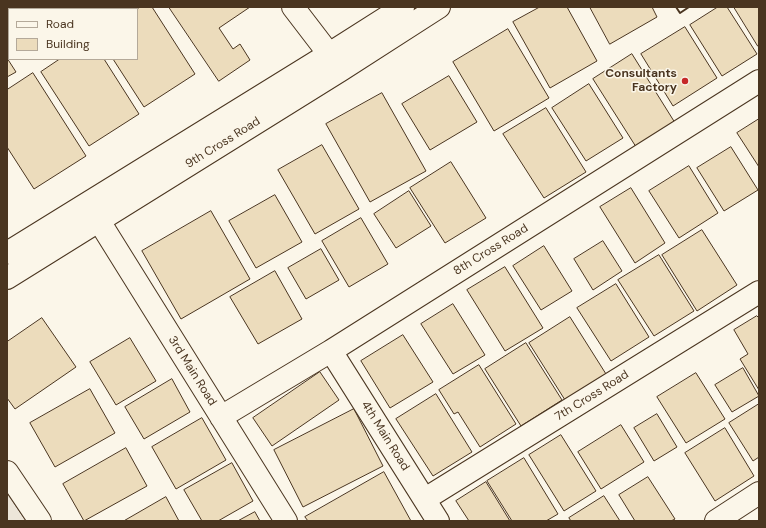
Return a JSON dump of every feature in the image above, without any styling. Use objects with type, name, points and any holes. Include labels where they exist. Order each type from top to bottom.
[{"type":"street","points":[[292,7],[330,54]]},
{"type":"street","name":"9th Cross Road","points":[[7,253],[330,54],[403,7]]},
{"type":"street","name":"9th Cross Road","points":[[7,278],[342,70],[439,7]]},
{"type":"street","name":"8th Cross Road","points":[[221,417],[331,351],[759,81]]},
{"type":"street","name":"3rd Main Road","points":[[99,221],[286,521]]},
{"type":"street","name":"7th Cross Road","points":[[425,499],[759,292]]},
{"type":"street","name":"4th Main Road","points":[[331,351],[438,521]]},
{"type":"street","points":[[7,472],[40,521]]},
{"type":"street","points":[[716,521],[759,493]]},
{"type":"shaded area","points":[[7,493],[26,521],[7,521]]},
{"type":"building","points":[[7,7],[64,8],[8,8],[8,22]]},
{"type":"building","points":[[78,7],[105,7],[104,8]]},
{"type":"building","points":[[152,7],[195,74],[144,107],[114,60],[138,60],[138,8]]},
{"type":"building","points":[[169,7],[250,7],[219,28],[233,49],[240,44],[250,60],[219,81]]},
{"type":"building","points":[[540,7],[567,7],[597,61],[550,88],[513,22]]},
{"type":"building","points":[[590,7],[652,7],[657,17],[610,44]]},
{"type":"building","points":[[718,7],[727,7],[757,54],[722,76],[690,25]]},
{"type":"building","points":[[734,7],[759,7],[759,46],[758,46]]},
{"type":"building","points":[[685,27],[717,78],[673,106],[641,54]]},
{"type":"building","points":[[508,29],[549,98],[494,131],[453,62]]},
{"type":"building","points":[[632,54],[677,126],[638,150],[593,79]]},
{"type":"building","points":[[7,58],[16,72],[7,77]]},
{"type":"building","points":[[59,60],[105,60],[139,114],[89,146],[41,72]]},
{"type":"building","points":[[33,73],[86,156],[34,189],[7,147],[7,90]]},
{"type":"building","points":[[449,76],[477,122],[430,150],[402,104]]},
{"type":"building","points":[[589,84],[623,138],[586,161],[552,108]]},
{"type":"building","points":[[382,93],[426,171],[370,202],[326,124]]},
{"type":"building","points":[[546,108],[586,172],[544,198],[503,134]]},
{"type":"building","points":[[759,119],[759,167],[737,133]]},
{"type":"building","points":[[322,145],[359,209],[315,234],[278,170]]},
{"type":"building","points":[[731,147],[758,190],[724,211],[697,168]]},
{"type":"building","points":[[451,162],[486,218],[445,243],[410,188]]},
{"type":"building","points":[[689,166],[718,213],[679,238],[649,191]]},
{"type":"building","points":[[631,188],[665,243],[635,263],[600,207]]},
{"type":"building","points":[[409,191],[431,226],[396,248],[374,214]]},
{"type":"building","points":[[275,195],[302,242],[256,268],[229,221]]},
{"type":"building","points":[[211,211],[250,279],[181,319],[142,251]]},
{"type":"building","points":[[361,218],[388,264],[349,287],[322,241]]},
{"type":"building","points":[[702,230],[737,285],[697,311],[662,255]]},
{"type":"building","points":[[603,241],[622,271],[593,290],[574,259]]},
{"type":"building","points":[[544,246],[572,291],[541,310],[513,266]]},
{"type":"building","points":[[321,249],[339,280],[306,299],[288,268]]},
{"type":"building","points":[[659,255],[694,311],[654,336],[618,280]]},
{"type":"building","points":[[505,267],[543,328],[505,351],[467,290]]},
{"type":"building","points":[[275,271],[302,319],[258,344],[230,297]]},
{"type":"building","points":[[616,284],[649,337],[611,361],[577,308]]},
{"type":"building","points":[[453,304],[485,355],[453,374],[421,324]]},
{"type":"building","points":[[757,316],[759,318],[759,390],[740,359],[748,354],[734,330]]},
{"type":"building","points":[[570,317],[606,374],[565,400],[529,343]]},
{"type":"building","points":[[42,318],[76,367],[15,409],[7,398],[7,342]]},
{"type":"building","points":[[403,335],[433,382],[390,408],[361,361]]},
{"type":"building","points":[[130,338],[156,381],[116,405],[90,362]]},
{"type":"building","points":[[526,343],[562,400],[521,426],[485,369]]},
{"type":"building","points":[[479,365],[516,424],[480,447],[458,412],[454,414],[439,390]]},
{"type":"building","points":[[743,368],[759,396],[732,412],[715,385]]},
{"type":"building","points":[[320,372],[339,400],[272,446],[253,418]]},
{"type":"building","points":[[696,373],[725,419],[686,443],[657,397]]},
{"type":"building","points":[[172,379],[190,412],[144,439],[125,407]]},
{"type":"building","points":[[90,389],[115,433],[55,467],[30,423]]},
{"type":"building","points":[[436,394],[472,452],[433,476],[396,419]]},
{"type":"building","points":[[759,404],[759,457],[753,461],[729,423]]},
{"type":"building","points":[[354,409],[383,466],[303,507],[274,450]]},
{"type":"building","points":[[657,414],[677,447],[654,461],[634,428]]},
{"type":"building","points":[[202,418],[226,460],[176,489],[152,447]]},
{"type":"building","points":[[621,425],[644,462],[601,489],[578,452]]},
{"type":"building","points":[[725,428],[754,476],[715,501],[685,453]]},
{"type":"building","points":[[561,435],[596,491],[564,511],[529,455]]},
{"type":"building","points":[[126,448],[147,486],[84,521],[63,484]]},
{"type":"building","points":[[524,458],[558,514],[546,521],[512,521],[487,481]]},
{"type":"building","points":[[232,463],[253,501],[218,521],[202,521],[184,490]]},
{"type":"building","points":[[384,472],[411,521],[308,521],[305,517]]},
{"type":"building","points":[[648,477],[675,519],[671,521],[635,521],[619,495]]},
{"type":"building","points":[[486,482],[510,521],[469,521],[456,501]]},
{"type":"building","points":[[604,496],[620,521],[571,521],[569,518]]},
{"type":"building","points":[[166,497],[179,521],[124,521]]},
{"type":"building","points":[[255,512],[260,521],[238,521]]},
{"type":"wall","points":[[676,7],[680,13],[689,7]]},
{"type":"place","name":"Consultants Factory","points":[[685,81]]}]
